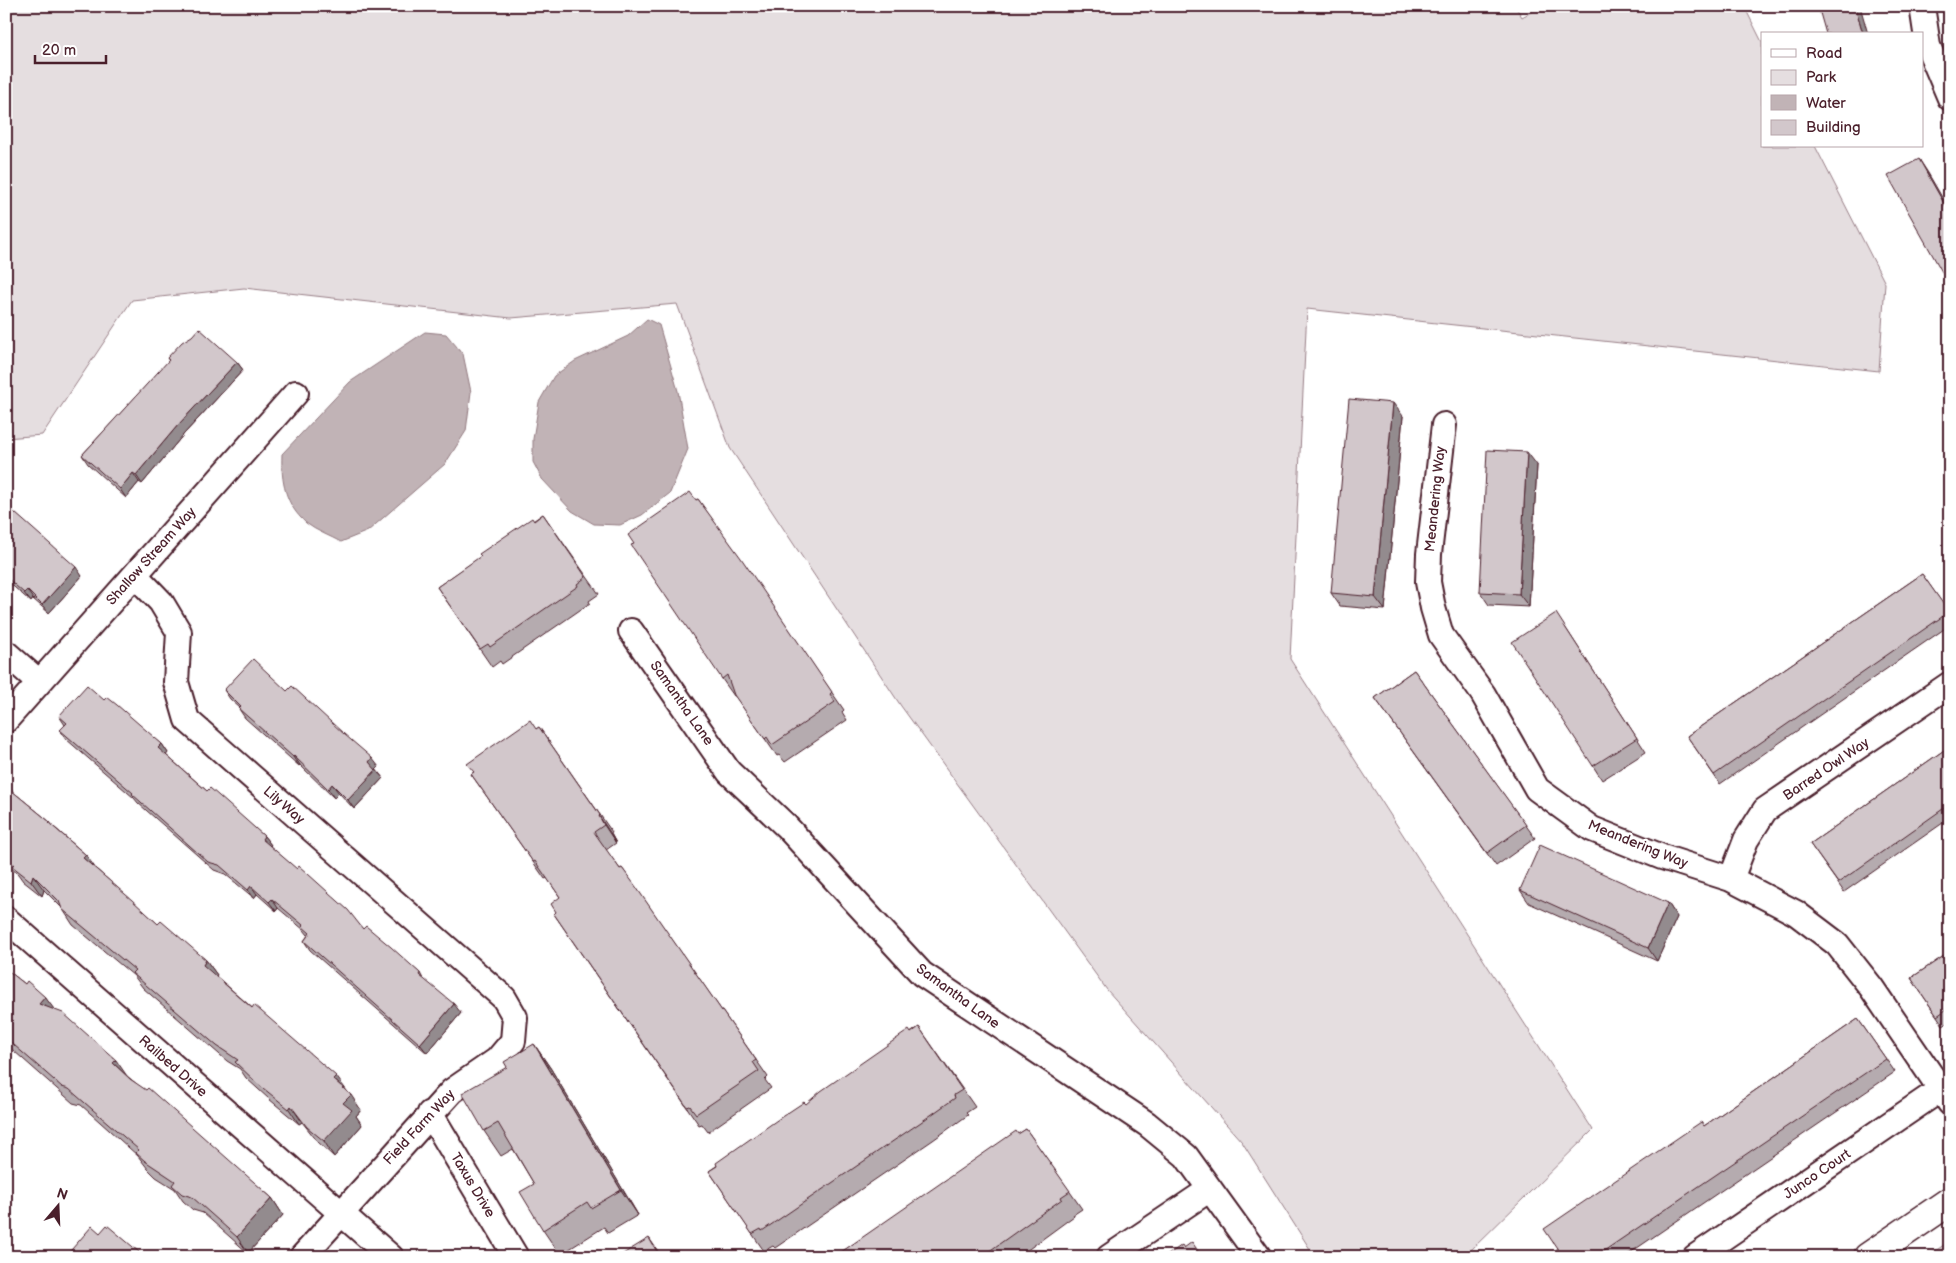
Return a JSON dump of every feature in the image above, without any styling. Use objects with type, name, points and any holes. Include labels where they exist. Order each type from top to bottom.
[{"type":"street","points":[[1922,6],[1928,46],[1950,98]]},
{"type":"street","name":"Shallow Stream Way","points":[[6,720],[296,393]]},
{"type":"street","name":"Meandering Way","points":[[1444,425],[1429,554],[1428,582],[1433,608],[1441,635],[1483,694],[1537,789],[1592,829],[1662,857],[1731,879],[1796,913],[1837,944],[1871,987],[1946,1092]]},
{"type":"street","name":"Lily Way","points":[[135,575],[161,602],[179,632],[176,682],[187,720],[504,998]]},
{"type":"street","name":"Samantha Lane","points":[[631,631],[729,772],[786,826],[922,974],[1147,1124],[1186,1156],[1259,1257]]},
{"type":"street","points":[[6,653],[39,682]]},
{"type":"street","name":"Barred Owl Way","points":[[1731,879],[1746,840],[1765,810],[1950,684]]},
{"type":"street","name":"Railbed Drive","points":[[6,919],[391,1257]]},
{"type":"street","name":"Field Farm Way","points":[[302,1257],[430,1113],[452,1091],[497,1060],[513,1041],[515,1017],[504,998]]},
{"type":"street","name":"Junco Court","points":[[1695,1257],[1946,1092]]},
{"type":"street","name":"Taxus Drive","points":[[430,1113],[516,1257]]},
{"type":"street","points":[[1109,1257],[1210,1189]]},
{"type":"street","points":[[1868,1257],[1950,1201]]},
{"type":"green space","points":[[6,6],[1515,6],[1522,17],[1542,6],[1744,6],[1761,40],[1761,148],[1816,148],[1885,283],[1879,371],[1307,309],[1290,659],[1593,1130],[1464,1257],[1315,1257],[1242,1142],[1107,990],[901,706],[730,448],[677,304],[511,318],[244,288],[132,300],[42,435],[6,438]]},
{"type":"green space","points":[[1950,1241],[1950,1257],[1926,1257]]},
{"type":"water","points":[[647,319],[659,325],[678,391],[688,449],[670,493],[642,515],[620,525],[594,524],[572,511],[542,479],[533,462],[533,439],[539,402],[554,376],[575,361],[628,336]]},
{"type":"water","points":[[425,332],[446,334],[463,354],[471,392],[466,431],[445,464],[368,531],[341,542],[310,526],[293,508],[286,492],[282,474],[282,454],[350,382]]},
{"type":"building","points":[[1818,6],[1855,6],[1862,32],[1825,32]]},
{"type":"building","points":[[1919,159],[1950,214],[1950,286],[1888,176]]},
{"type":"building","points":[[199,328],[237,362],[178,425],[136,475],[133,473],[120,489],[82,455],[169,360],[167,358]]},
{"type":"building","points":[[1349,399],[1393,403],[1375,597],[1331,593]]},
{"type":"building","points":[[1487,450],[1527,452],[1519,594],[1480,592]]},
{"type":"building","points":[[690,492],[696,500],[698,499],[741,558],[832,692],[830,694],[835,702],[772,745],[767,737],[765,739],[734,695],[727,675],[722,679],[631,545],[634,544],[628,535]]},
{"type":"building","points":[[6,505],[76,567],[42,605],[27,590],[24,593],[6,577]]},
{"type":"building","points":[[543,514],[586,577],[577,584],[578,586],[490,647],[488,644],[480,649],[437,587],[481,556],[479,554],[532,518],[534,521]]},
{"type":"building","points":[[1922,574],[1949,612],[1714,775],[1687,736]]},
{"type":"building","points":[[1556,613],[1637,738],[1593,766],[1512,642]]},
{"type":"building","points":[[253,659],[287,691],[292,686],[372,758],[369,762],[376,770],[348,800],[332,784],[328,789],[294,756],[239,709],[241,707],[224,690]]},
{"type":"building","points":[[1414,670],[1526,825],[1487,853],[1375,698]]},
{"type":"building","points":[[87,685],[104,700],[107,697],[162,744],[158,748],[207,791],[210,788],[264,836],[262,839],[297,869],[299,866],[348,910],[363,929],[366,926],[420,973],[419,975],[454,1004],[420,1044],[304,941],[310,933],[303,925],[272,899],[269,902],[251,886],[248,890],[219,865],[208,862],[133,793],[60,730],[67,723],[59,716]]},
{"type":"building","points":[[530,720],[536,729],[539,727],[600,815],[604,825],[594,832],[620,869],[622,868],[634,884],[756,1060],[753,1062],[759,1071],[696,1114],[690,1106],[687,1107],[554,914],[556,912],[551,904],[560,897],[471,774],[474,772],[467,764]]},
{"type":"building","points":[[1950,746],[1950,804],[1838,883],[1810,844]]},
{"type":"building","points":[[6,786],[50,822],[86,855],[83,858],[158,924],[161,921],[206,960],[203,965],[252,1008],[254,1005],[336,1076],[333,1079],[351,1095],[343,1103],[352,1110],[324,1141],[307,1127],[291,1106],[289,1109],[258,1084],[235,1062],[238,1060],[217,1046],[132,973],[135,970],[62,909],[59,901],[33,875],[31,881],[12,866],[14,864],[6,858]]},
{"type":"building","points":[[1540,845],[1668,903],[1648,948],[1520,890]]},
{"type":"building","points":[[1950,952],[1950,1007],[1937,1016],[1911,978]]},
{"type":"building","points":[[6,969],[25,984],[27,981],[45,997],[39,1004],[63,1013],[116,1060],[113,1063],[130,1079],[146,1090],[148,1088],[272,1198],[237,1237],[192,1197],[182,1194],[172,1185],[175,1181],[145,1161],[136,1153],[139,1150],[69,1089],[62,1087],[6,1038]]},
{"type":"building","points":[[1858,1019],[1886,1059],[1595,1257],[1563,1257],[1544,1229],[1701,1122],[1704,1126]]},
{"type":"building","points":[[919,1027],[962,1090],[954,1095],[955,1098],[921,1122],[762,1231],[761,1229],[752,1234],[709,1171],[717,1166],[716,1163],[780,1118],[804,1102],[806,1104],[821,1091],[909,1030],[911,1033]]},
{"type":"building","points":[[534,1044],[621,1190],[591,1208],[587,1202],[543,1230],[520,1192],[534,1184],[498,1123],[484,1131],[462,1093],[507,1067],[504,1062]]},
{"type":"building","points":[[1026,1129],[1070,1191],[1061,1197],[1062,1199],[981,1257],[834,1257],[1016,1131],[1018,1134]]},
{"type":"building","points":[[107,1225],[139,1252],[135,1257],[65,1257],[92,1226],[100,1233]]},
{"type":"building","points":[[649,1238],[660,1257],[618,1257]]},
{"type":"building","points":[[1192,1242],[1202,1257],[1165,1257],[1182,1245],[1184,1248]]}]
